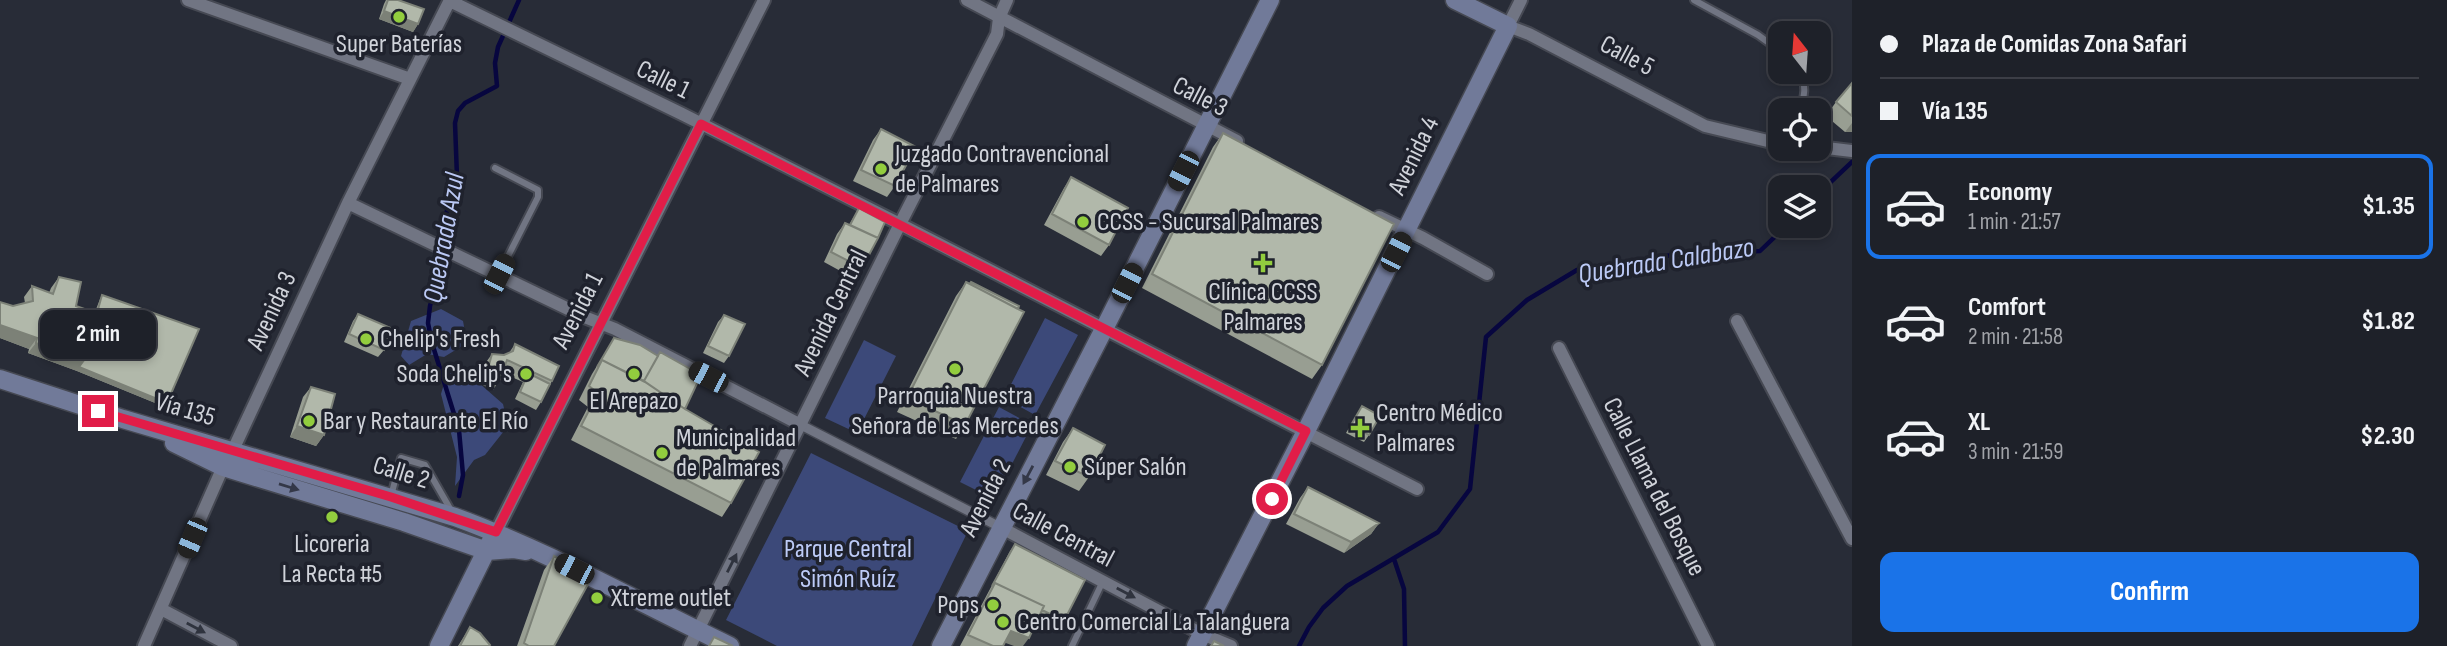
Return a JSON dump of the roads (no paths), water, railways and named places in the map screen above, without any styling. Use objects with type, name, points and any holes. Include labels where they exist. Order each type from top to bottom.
[{"type":"main road","name":"Avenida 2","points":[[941,646],[1270,0]]},
{"type":"main road","name":"Calle 5","points":[[1455,0],[1508,26]]},
{"type":"main road","name":"Avenida 4","points":[[1199,640],[1508,26]]},
{"type":"main road","name":"Vía 135","points":[[0,379],[123,419],[233,450]]},
{"type":"main road","name":"Vía 135","points":[[123,419],[223,467]]},
{"type":"main road","name":"Calle 2","points":[[233,450],[391,497],[496,532],[549,556],[694,638],[730,646]]},
{"type":"main road","name":"Calle 2","points":[[223,467],[404,522],[487,551],[514,549],[549,556]]},
{"type":"main road","name":"Avenida 1","points":[[439,646],[496,532]]},
{"type":"street","points":[[188,0],[410,79]]},
{"type":"street","name":"Avenida 1","points":[[496,532],[764,0]]},
{"type":"street","name":"Calle 3","points":[[967,0],[1245,145]]},
{"type":"street","name":"Avenida Central","points":[[694,638],[997,34],[999,18],[1007,0]]},
{"type":"street","points":[[1508,26],[1521,0]]},
{"type":"street","name":"Avenida 3","points":[[144,646],[223,467],[348,203],[450,1]]},
{"type":"street","name":"Calle 1","points":[[450,1],[1105,327],[1417,489]]},
{"type":"street","name":"Calle 5","points":[[1508,26],[1705,126],[1768,141]]},
{"type":"street","points":[[1831,149],[1852,151]]},
{"type":"street","name":"Calle Central","points":[[348,203],[602,323],[1000,527],[1103,581],[1199,640],[1231,646]]},
{"type":"street","points":[[1365,209],[1487,274]]},
{"type":"street","points":[[1737,321],[1852,539]]},
{"type":"street","name":"Calle Llama del Bosque","points":[[1559,348],[1708,646]]},
{"type":"street","points":[[161,609],[231,646]]},
{"type":"lane","points":[[1694,0],[1768,42]]},
{"type":"lane","points":[[495,168],[538,190],[538,197],[499,274]]},
{"type":"lane","points":[[391,497],[401,458],[425,466],[455,517]]},
{"type":"lane","points":[[1072,646],[1103,581]]},
{"type":"waterway","name":"Quebrada Azul","points":[[459,496],[463,475],[459,430],[432,343],[428,323],[430,306],[440,269],[441,231],[457,177],[455,123],[458,111],[465,103],[497,86],[495,63],[498,47],[519,0]]},
{"type":"waterway","name":"Quebrada Calabazo","points":[[1831,182],[1852,162]]},
{"type":"waterway","name":"Quebrada Calabazo","points":[[1299,646],[1323,608],[1347,586],[1438,532],[1470,489],[1486,337],[1527,300],[1577,270],[1679,254],[1760,251],[1774,238]]},
{"type":"waterway","points":[[1394,559],[1404,589],[1405,646]]},
{"type":"place","name":"Super Baterías","points":[[399,17]]},
{"type":"place","name":"Juzgado Contravencional de Palmares","points":[[881,169]]},
{"type":"place","name":"CCSS - Sucursal Palmares","points":[[1083,222]]},
{"type":"place","name":"Clínica CCSS Palmares","points":[[1263,263]]},
{"type":"place","name":"Chelip's Fresh","points":[[366,339]]},
{"type":"place","name":"Parroquia Nuestra Señora de Las Mercedes","points":[[955,369]]},
{"type":"place","name":"Soda Chelip's","points":[[526,374]]},
{"type":"place","name":"El Arepazo","points":[[634,374]]},
{"type":"place","name":"Bar y Restaurante El Río","points":[[309,421]]},
{"type":"place","name":"Centro Médico Palmares","points":[[1360,428]]},
{"type":"place","name":"Municipalidad de Palmares","points":[[662,453]]},
{"type":"place","name":"Súper Salón","points":[[1070,467]]},
{"type":"place","name":"Licoreria La Recta #5","points":[[332,517]]},
{"type":"place","name":"Xtreme outlet","points":[[597,598]]},
{"type":"place","name":"Pops","points":[[993,605]]},
{"type":"place","name":"Centro Comercial La Talanguera","points":[[1003,622]]},
{"type":"park label","name":"Parque Central Simón Ruíz","points":[[848,564]]}]
